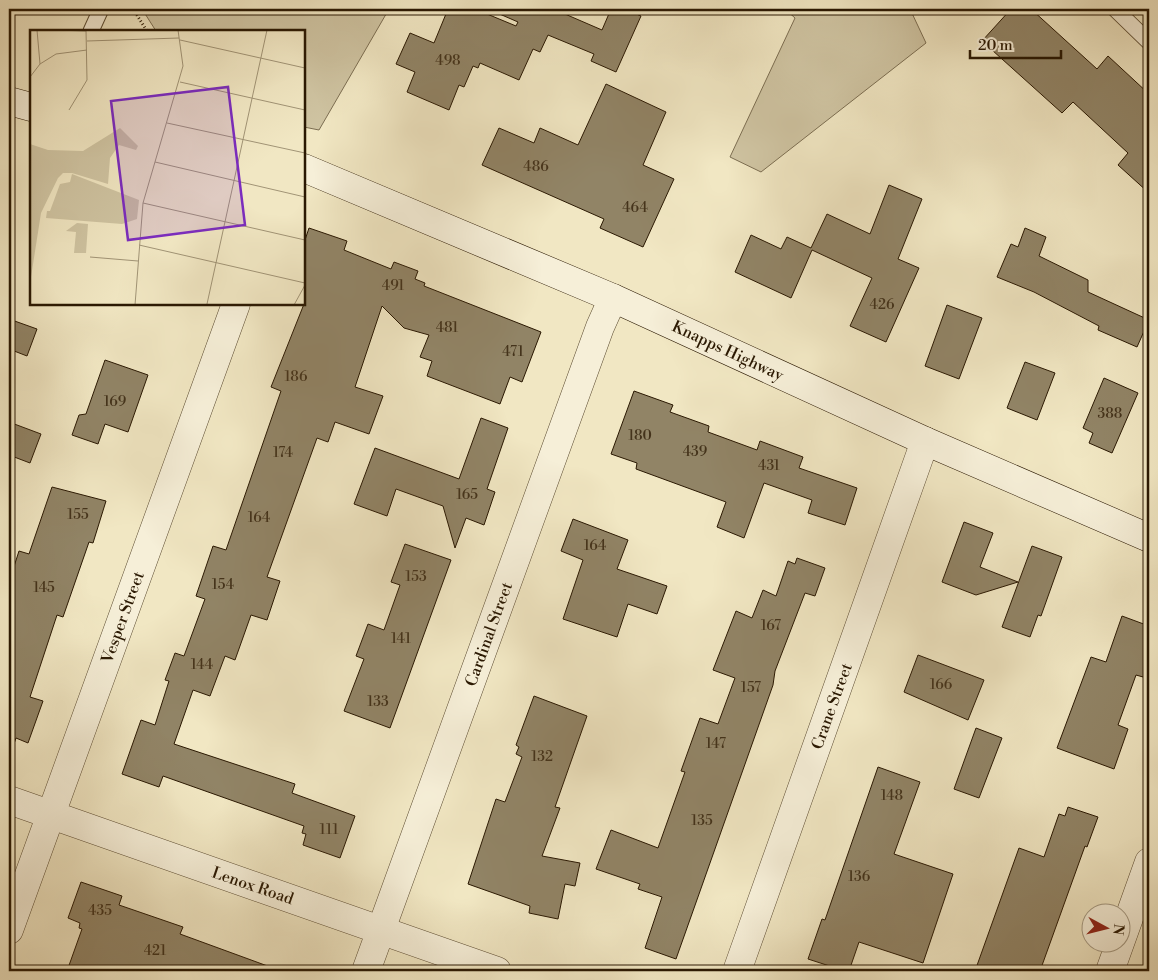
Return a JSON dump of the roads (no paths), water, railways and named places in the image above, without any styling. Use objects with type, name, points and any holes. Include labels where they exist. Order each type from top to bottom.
[{"type":"street","points":[[9,101],[30,107]]},
{"type":"street","name":"Knapps Highway","points":[[305,168],[613,298],[925,440],[1149,538]]},
{"type":"street","name":"Cardinal Street","points":[[366,971],[600,327],[613,298]]},
{"type":"street","name":"Vesper Street","points":[[9,930],[236,305]]},
{"type":"street","name":"Crane Street","points":[[737,971],[925,440]]},
{"type":"street","name":"Lenox Road","points":[[9,800],[497,971]]},
{"type":"street","points":[[1110,971],[1149,862]]},
{"type":"lane","points":[[91,30],[101,9]]},
{"type":"lane","points":[[1115,9],[1149,42]]}]
